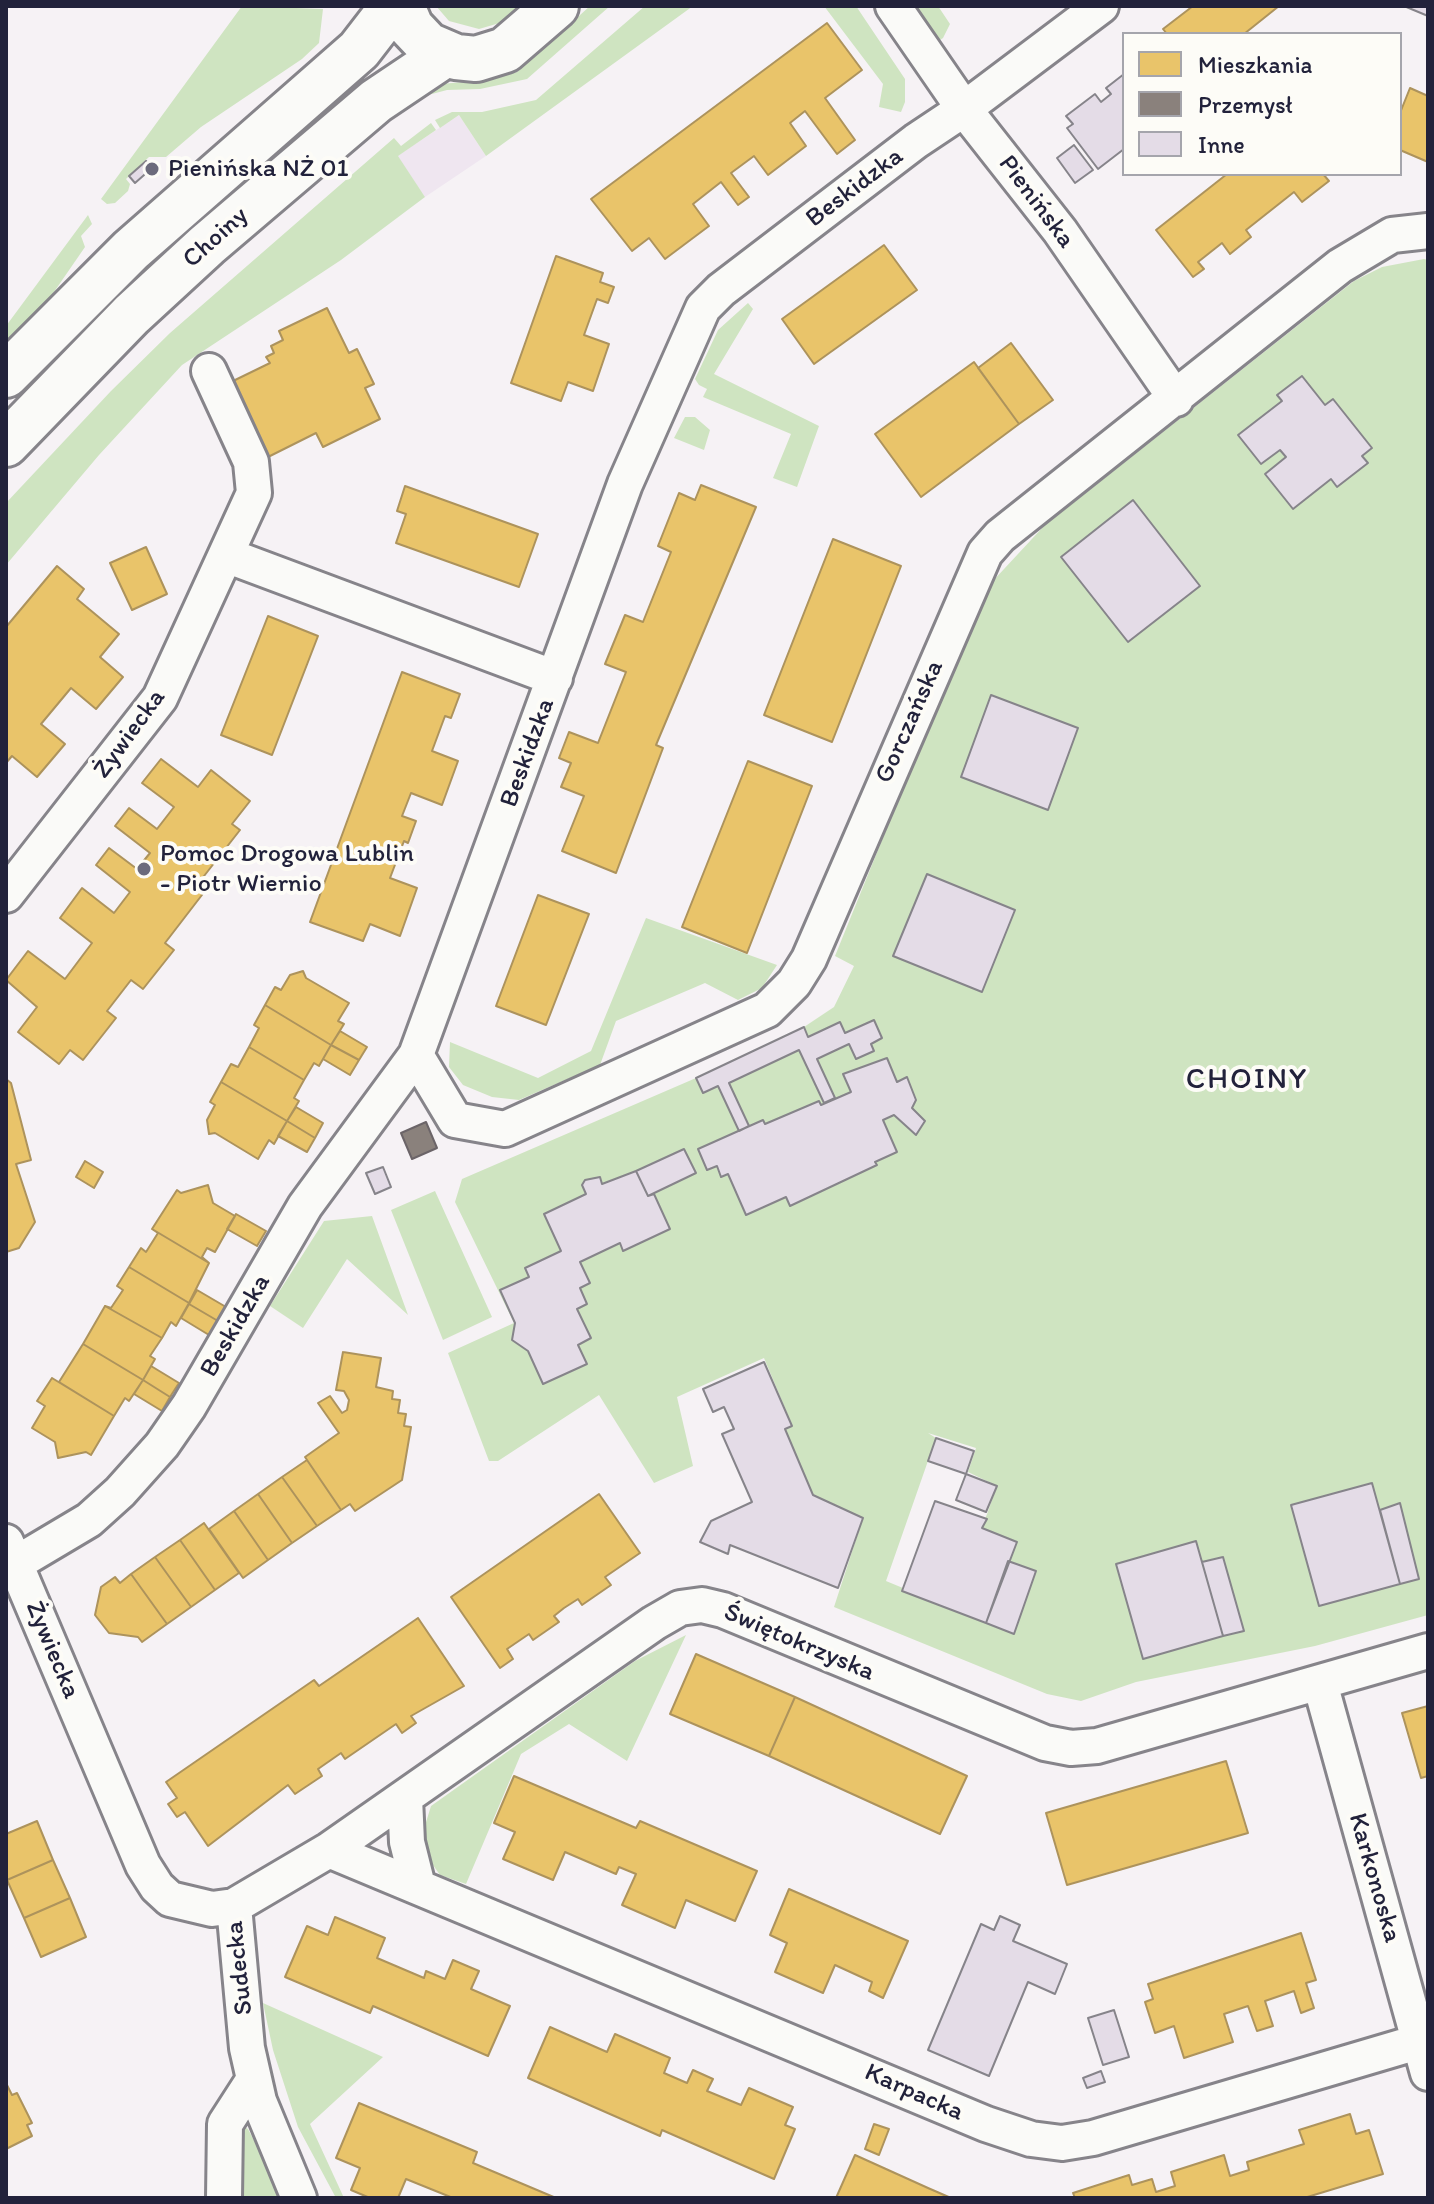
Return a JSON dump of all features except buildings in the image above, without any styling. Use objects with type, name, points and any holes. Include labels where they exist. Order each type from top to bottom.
[{"type":"street","name":"Choiny","points":[[6,375],[131,250],[359,50],[393,6]]},
{"type":"street","points":[[402,6],[420,39],[446,54],[476,59],[497,54],[522,38],[556,6]]},
{"type":"street","name":"Pienińska","points":[[893,6],[964,109],[1060,231],[1176,399]]},
{"type":"street","name":"Beskidzka","points":[[11,1553],[89,1520],[120,1492],[162,1445],[189,1406],[305,1206],[416,1055],[625,484],[703,308],[721,290],[916,141],[964,109],[1101,6]]},
{"type":"street","name":"Choiny","points":[[6,444],[121,324],[207,245],[392,88],[446,54]]},
{"type":"street","name":"Gorczańska","points":[[416,1055],[455,1120],[505,1129],[767,1010],[794,983],[809,959],[985,553],[1000,536],[1369,246],[1392,235],[1428,231]]},
{"type":"street","name":"Żywiecka","points":[[6,895],[160,698],[254,493],[251,462],[209,371]]},
{"type":"street","points":[[226,555],[555,678]]},
{"type":"street","name":"Żywiecka","points":[[11,1553],[79,1715]]},
{"type":"street","name":"Świętokrzyska","points":[[234,1906],[329,1850],[654,1623],[680,1608],[702,1605],[1031,1738],[1071,1748],[1097,1746],[1428,1651]]},
{"type":"street","name":"Karkonoska","points":[[1320,1683],[1425,2051]]},
{"type":"street","name":"Sudecka","points":[[79,1715],[143,1865],[157,1887],[170,1899],[190,1905],[212,1909],[234,1906],[247,2048],[259,2101],[299,2198]]},
{"type":"street","points":[[405,1798],[407,1842],[418,1886]]},
{"type":"street","name":"Karpacka","points":[[329,1850],[986,2124],[1031,2139],[1062,2143],[1093,2138],[1425,2051]]},
{"type":"street","points":[[224,2198],[225,2124],[254,2079]]},
{"type":"shaded area","points":[[459,115],[486,156],[425,197],[397,156]]},
{"type":"green space","points":[[242,6],[323,9],[319,43],[302,59],[201,127],[166,157],[149,157],[126,179],[130,184],[128,191],[115,203],[107,204],[101,199]]},
{"type":"green space","points":[[436,6],[522,6],[503,22],[479,29],[449,21]]},
{"type":"green space","points":[[590,6],[610,6],[527,79],[480,89],[447,90],[413,99],[440,84],[489,80],[517,72]]},
{"type":"green space","points":[[645,6],[693,6],[486,156],[459,115],[440,128],[435,120],[452,112],[482,112],[536,100]]},
{"type":"green space","points":[[824,6],[856,6],[905,79],[905,102],[901,112],[879,107],[883,84]]},
{"type":"green space","points":[[913,6],[938,6],[950,24],[943,38],[937,42]]},
{"type":"green space","points":[[431,123],[436,130],[398,156],[425,197],[341,260],[182,365],[99,455],[6,565],[6,503],[111,391],[170,333],[394,138],[401,146]]},
{"type":"green space","points":[[88,215],[92,224],[81,236],[85,247],[45,305],[6,347],[6,326]]},
{"type":"green space","points":[[1428,260],[1428,1615],[1315,1646],[1136,1682],[1081,1701],[1047,1694],[834,1607],[863,1518],[813,1495],[785,1429],[792,1425],[764,1358],[677,1397],[693,1466],[654,1483],[599,1395],[498,1461],[489,1461],[448,1353],[514,1323],[455,1202],[462,1179],[696,1078],[804,1027],[834,1007],[854,966],[835,956],[966,633],[991,583],[1044,526],[1354,281],[1382,267]],"holes":[[[928,1433],[976,1448],[968,1472],[997,1486],[982,1528],[1016,1541],[1008,1561],[1036,1571],[1014,1634],[886,1581],[936,1438]]]},
{"type":"green space","points":[[748,303],[753,309],[714,374],[819,426],[797,487],[773,478],[791,434],[703,397],[707,389],[695,379],[718,330]]},
{"type":"green space","points":[[685,417],[695,417],[710,430],[704,450],[674,438]]},
{"type":"green space","points":[[646,918],[777,965],[762,988],[738,1000],[705,983],[616,1021],[600,1065],[519,1100],[492,1097],[463,1085],[449,1067],[450,1042],[538,1078],[591,1051]]},
{"type":"green space","points":[[435,1191],[492,1317],[443,1340],[391,1210]]},
{"type":"green space","points":[[372,1216],[408,1315],[347,1259],[303,1328],[270,1306],[324,1221]]},
{"type":"green space","points":[[686,1635],[627,1761],[569,1724],[521,1754],[466,1884],[440,1875],[428,1858],[423,1832],[431,1806],[635,1661]]},
{"type":"green space","points":[[263,2003],[383,2057],[310,2124],[344,2198],[336,2198],[298,2127],[273,2050]]},
{"type":"green space","points":[[242,2125],[248,2129],[284,2198],[234,2198]]},
{"type":"place","name":"Pienińska NŻ 01","points":[[152,169]]},
{"type":"place","name":"Pomoc Drogowa Lublin - Piotr Wiernio","points":[[144,869]]},
{"type":"district","name":"CHOINY","points":[[1247,1080]]}]
